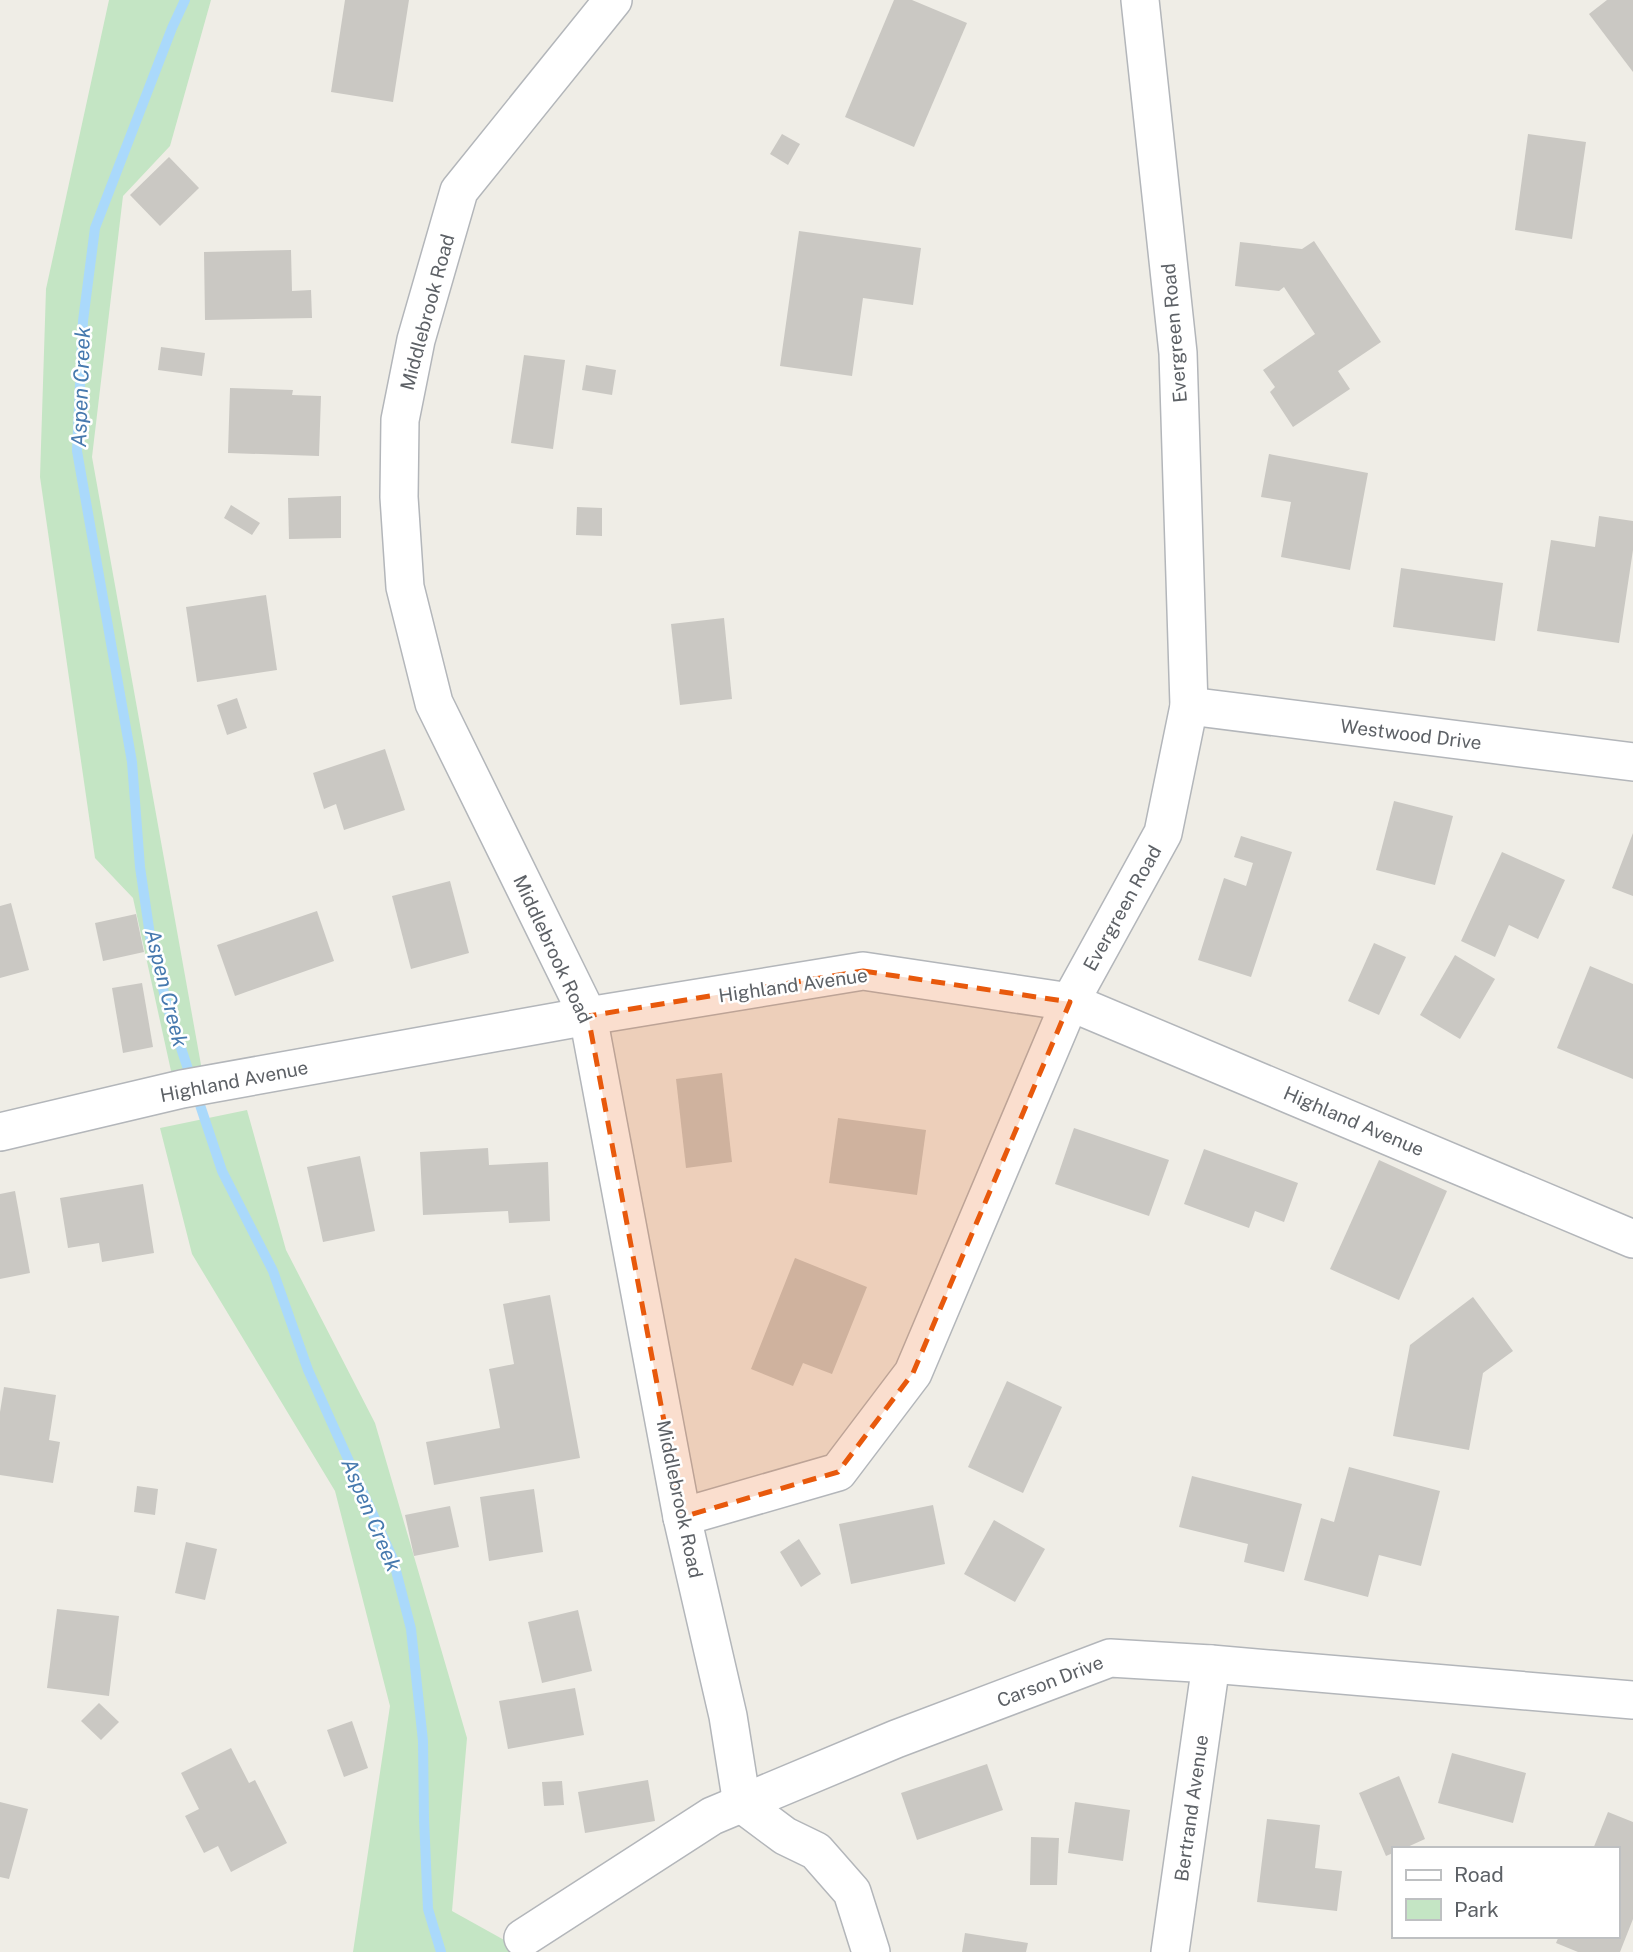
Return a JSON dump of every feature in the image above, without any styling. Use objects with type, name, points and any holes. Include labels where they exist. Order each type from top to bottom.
[{"type":"street","name":"Middlebrook Road","points":[[613,0],[459,191],[416,340],[400,420],[399,497],[405,587],[434,703],[589,1016],[682,1517],[728,1716],[742,1804]]},
{"type":"street","name":"Evergreen Road","points":[[682,1517],[838,1472],[913,1373],[1070,1002],[1163,833],[1189,706],[1178,353],[1140,0]]},
{"type":"street","name":"Westwood Drive","points":[[1189,706],[1633,762]]},
{"type":"street","name":"Highland Avenue","points":[[0,1132],[182,1089],[589,1016],[863,971],[1070,1002],[1633,1239]]},
{"type":"street","name":"Carson Drive","points":[[523,1938],[712,1816],[897,1739],[1110,1658],[1211,1664],[1633,1700]]},
{"type":"street","name":"Bertrand Avenue","points":[[1170,1952],[1211,1664]]},
{"type":"street","points":[[742,1804],[785,1836],[816,1851],[852,1892],[871,1952]]},
{"type":"highlighted area","points":[[863,971],[1070,1002],[913,1373],[838,1472],[682,1517],[588,1016]]},
{"type":"green space","points":[[109,0],[211,0],[170,146],[123,196],[92,457],[203,1076],[173,1080],[133,898],[95,858],[40,477],[46,289]]},
{"type":"green space","points":[[247,1110],[286,1250],[375,1423],[467,1738],[452,1911],[526,1952],[353,1952],[390,1706],[335,1491],[192,1254],[160,1128]]},
{"type":"building","points":[[345,0],[409,0],[393,102],[331,92]]},
{"type":"building","points":[[894,0],[912,0],[967,23],[914,147],[845,117]]},
{"type":"building","points":[[1607,0],[1633,0],[1633,72],[1589,14]]},
{"type":"building","points":[[782,134],[800,144],[788,165],[770,154]]},
{"type":"building","points":[[1528,134],[1586,142],[1572,239],[1515,230]]},
{"type":"building","points":[[169,157],[199,188],[160,226],[130,195]]},
{"type":"building","points":[[799,231],[921,248],[913,305],[863,298],[852,376],[780,366]]},
{"type":"building","points":[[1314,241],[1381,342],[1338,371],[1350,389],[1293,427],[1270,392],[1275,387],[1263,370],[1315,334],[1284,287],[1279,291],[1235,286],[1240,242],[1302,249]]},
{"type":"building","points":[[291,250],[292,291],[311,290],[312,318],[205,320],[204,252]]},
{"type":"building","points":[[161,347],[205,353],[202,376],[158,370]]},
{"type":"building","points":[[524,355],[565,360],[553,449],[511,443]]},
{"type":"building","points":[[586,365],[616,370],[612,395],[582,390]]},
{"type":"building","points":[[230,388],[293,390],[292,395],[321,396],[319,456],[228,453]]},
{"type":"building","points":[[1269,454],[1368,473],[1350,570],[1281,557],[1291,502],[1261,497]]},
{"type":"building","points":[[341,496],[341,538],[289,539],[288,498]]},
{"type":"building","points":[[231,505],[260,523],[252,535],[224,518]]},
{"type":"building","points":[[577,507],[602,508],[602,536],[576,535]]},
{"type":"building","points":[[1599,516],[1633,521],[1633,550],[1619,643],[1537,631],[1551,540],[1595,547]]},
{"type":"building","points":[[1401,568],[1503,583],[1495,641],[1393,627]]},
{"type":"building","points":[[266,595],[277,670],[197,682],[186,607]]},
{"type":"building","points":[[724,618],[732,699],[680,705],[671,624]]},
{"type":"building","points":[[237,698],[247,728],[227,735],[217,705]]},
{"type":"building","points":[[385,749],[405,810],[344,830],[336,804],[324,809],[313,773]]},
{"type":"building","points":[[1394,801],[1453,816],[1435,885],[1376,870]]},
{"type":"building","points":[[1633,833],[1633,896],[1612,888]]},
{"type":"building","points":[[1241,836],[1292,852],[1251,977],[1198,960],[1224,878],[1246,886],[1253,863],[1234,857]]},
{"type":"building","points":[[1502,852],[1565,880],[1538,939],[1509,925],[1495,957],[1461,941]]},
{"type":"building","points":[[450,881],[469,953],[411,969],[392,896]]},
{"type":"building","points":[[11,903],[29,970],[0,978],[0,906]]},
{"type":"building","points":[[317,911],[334,961],[235,996],[217,945]]},
{"type":"building","points":[[136,914],[144,952],[103,961],[95,923]]},
{"type":"building","points":[[1374,943],[1406,957],[1379,1015],[1348,1001]]},
{"type":"building","points":[[1455,955],[1495,979],[1460,1039],[1420,1015]]},
{"type":"building","points":[[1590,966],[1633,984],[1633,1079],[1557,1048]]},
{"type":"building","points":[[142,983],[153,1047],[123,1053],[112,988]]},
{"type":"building","points":[[722,1073],[732,1162],[686,1168],[676,1079]]},
{"type":"building","points":[[838,1118],[926,1130],[917,1195],[829,1183]]},
{"type":"building","points":[[1074,1128],[1169,1160],[1149,1216],[1055,1184]]},
{"type":"building","points":[[488,1148],[489,1165],[548,1162],[550,1221],[509,1223],[508,1211],[423,1215],[420,1152]]},
{"type":"building","points":[[1204,1149],[1298,1183],[1284,1222],[1255,1211],[1249,1228],[1184,1204]]},
{"type":"building","points":[[360,1156],[375,1231],[323,1242],[307,1167]]},
{"type":"building","points":[[1379,1160],[1447,1191],[1399,1300],[1330,1269]]},
{"type":"building","points":[[143,1184],[154,1253],[102,1262],[99,1243],[68,1248],[60,1198]]},
{"type":"building","points":[[15,1191],[30,1273],[0,1279],[0,1194]]},
{"type":"building","points":[[795,1258],[867,1287],[832,1374],[803,1363],[793,1386],[751,1369]]},
{"type":"building","points":[[550,1295],[580,1458],[434,1485],[426,1442],[500,1428],[489,1369],[514,1364],[503,1304]]},
{"type":"building","points":[[1473,1297],[1513,1351],[1483,1373],[1469,1450],[1393,1436],[1410,1345]]},
{"type":"building","points":[[1007,1381],[1062,1407],[1023,1493],[968,1467]]},
{"type":"building","points":[[4,1387],[56,1395],[49,1440],[60,1442],[53,1483],[0,1475],[0,1412]]},
{"type":"building","points":[[1349,1467],[1440,1491],[1421,1566],[1379,1555],[1368,1597],[1304,1580],[1321,1518],[1334,1522]]},
{"type":"building","points":[[1192,1476],[1302,1504],[1284,1572],[1244,1562],[1248,1544],[1179,1527]]},
{"type":"building","points":[[137,1486],[158,1489],[155,1515],[134,1512]]},
{"type":"building","points":[[534,1489],[543,1552],[489,1561],[480,1497]]},
{"type":"building","points":[[933,1505],[945,1564],[851,1584],[839,1524]]},
{"type":"building","points":[[450,1506],[459,1547],[414,1556],[405,1515]]},
{"type":"building","points":[[994,1520],[1045,1549],[1015,1602],[964,1574]]},
{"type":"building","points":[[799,1539],[821,1574],[801,1587],[780,1552]]},
{"type":"building","points":[[186,1542],[217,1549],[205,1600],[175,1593]]},
{"type":"building","points":[[57,1609],[119,1616],[109,1696],[47,1688]]},
{"type":"building","points":[[578,1610],[592,1671],[542,1683],[528,1622]]},
{"type":"building","points":[[575,1688],[584,1735],[508,1749],[499,1701]]},
{"type":"building","points":[[99,1703],[119,1722],[101,1740],[81,1721]]},
{"type":"building","points":[[352,1721],[368,1768],[344,1777],[327,1730]]},
{"type":"building","points":[[231,1748],[249,1783],[255,1780],[287,1843],[231,1872],[218,1846],[204,1853],[185,1816],[199,1809],[181,1773]]},
{"type":"building","points":[[1452,1753],[1526,1773],[1513,1823],[1438,1803]]},
{"type":"building","points":[[987,1764],[1003,1810],[917,1840],[901,1793]]},
{"type":"building","points":[[1399,1776],[1425,1839],[1407,1847],[1392,1847],[1392,1853],[1386,1856],[1359,1793]]},
{"type":"building","points":[[648,1780],[655,1821],[585,1833],[578,1792]]},
{"type":"building","points":[[562,1781],[564,1805],[544,1806],[542,1782]]},
{"type":"building","points":[[0,1802],[28,1809],[9,1879],[0,1877]]},
{"type":"building","points":[[1075,1802],[1130,1810],[1123,1861],[1068,1853]]},
{"type":"building","points":[[1608,1812],[1633,1822],[1633,1919],[1620,1952],[1578,1952],[1556,1943],[1558,1938],[1619,1938],[1619,1847],[1594,1847]]},
{"type":"building","points":[[1267,1819],[1320,1825],[1315,1868],[1342,1871],[1337,1911],[1257,1902]]},
{"type":"building","points":[[1031,1837],[1059,1838],[1057,1885],[1030,1885]]},
{"type":"building","points":[[965,1933],[1028,1943],[1026,1952],[962,1952]]},
{"type":"waterway","name":"Aspen Creek","points":[[185,0],[95,228],[83,321],[77,451],[132,762],[140,867],[151,942],[169,1012],[222,1171],[273,1271],[308,1370],[393,1559],[411,1629],[423,1741],[428,1909],[441,1952]]}]
